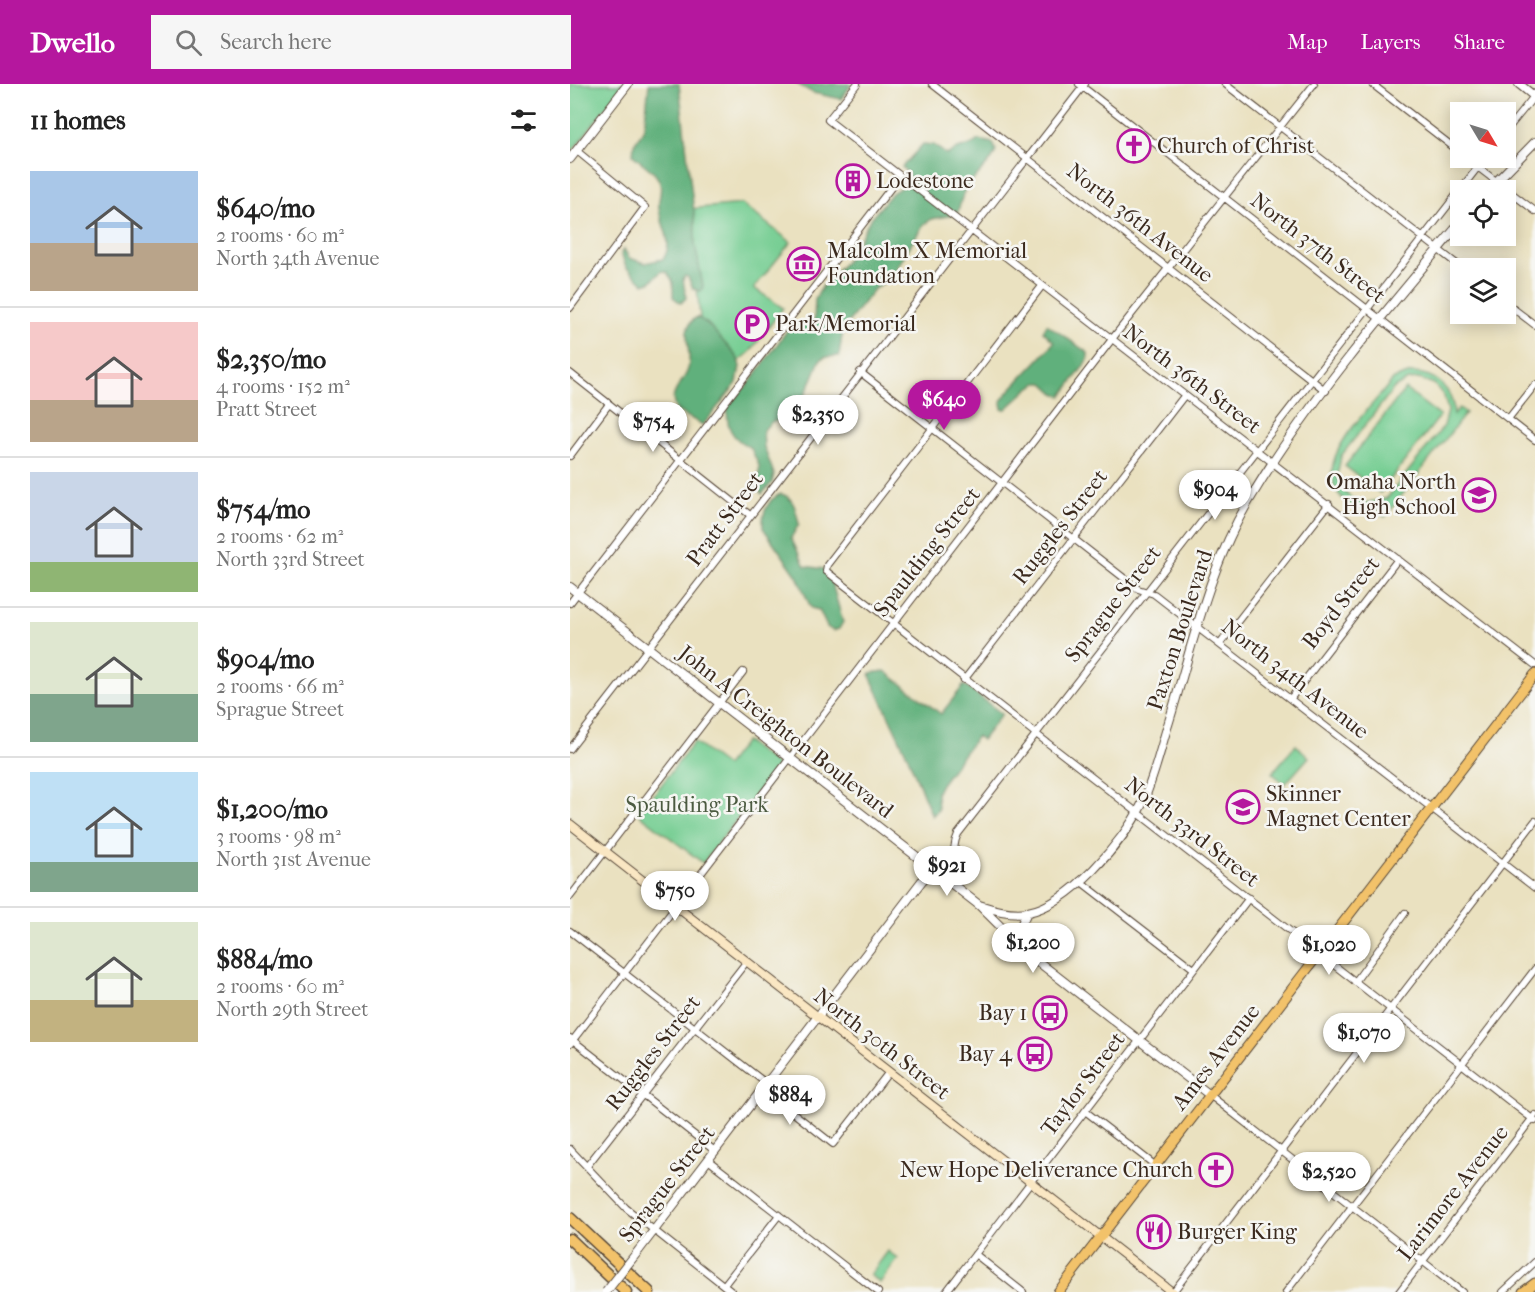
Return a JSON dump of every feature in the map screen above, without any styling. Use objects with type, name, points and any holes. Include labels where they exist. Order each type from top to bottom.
[{"type":"highway","points":[[570,1218],[651,1292]]},
{"type":"highway","points":[[570,1239],[624,1292]]},
{"type":"main road","name":"Ames Avenue","points":[[1058,1292],[1535,674]]},
{"type":"main road","name":"North 30th Street","points":[[570,824],[1172,1292]]},
{"type":"main road","points":[[1522,1292],[1535,1283]]},
{"type":"street","points":[[570,159],[628,84]]},
{"type":"street","name":"North 36th Street","points":[[856,84],[828,120],[1535,665]]},
{"type":"street","name":"North 36th Avenue","points":[[932,84],[1326,391]]},
{"type":"street","points":[[1226,84],[1450,259]]},
{"type":"street","name":"Spaulding Street","points":[[571,1041],[1112,340],[1314,84]]},
{"type":"street","points":[[1372,84],[1450,144]]},
{"type":"street","points":[[1516,119],[1535,96],[1519,84]]},
{"type":"street","name":"Pratt Street","points":[[570,749],[1082,85]]},
{"type":"street","name":"North 37th Street","points":[[1082,85],[1535,440]]},
{"type":"street","points":[[1497,180],[1535,142]]},
{"type":"street","points":[[570,308],[645,207],[577,151]]},
{"type":"street","name":"Sprague Street","points":[[952,885],[955,873],[954,844],[958,834],[1310,379],[1477,168]]},
{"type":"street","points":[[1479,168],[1495,180]]},
{"type":"street","points":[[570,603],[900,176]]},
{"type":"street","points":[[1516,196],[1535,211]]},
{"type":"street","name":"Paxton Boulevard","points":[[979,905],[1000,911],[1027,912],[1056,900],[1080,881],[1122,835],[1137,812],[1151,778],[1198,627],[1230,537],[1273,462],[1381,320],[1450,235]]},
{"type":"street","points":[[932,428],[1042,286]]},
{"type":"street","points":[[1516,311],[1535,325]]},
{"type":"street","name":"North 34th Avenue","points":[[860,372],[1138,589],[1154,594],[1198,627],[1535,888]]},
{"type":"street","points":[[570,373],[750,515]]},
{"type":"street","points":[[1508,419],[1535,385]]},
{"type":"street","name":"Ruggles Street","points":[[964,680],[1184,396]]},
{"type":"street","points":[[570,456],[609,404]]},
{"type":"street","name":"North 33rd Street","points":[[932,428],[827,565],[826,572],[1461,1064],[1534,1118]]},
{"type":"street","points":[[1220,644],[1329,504]]},
{"type":"street","name":"Boyd Street","points":[[1291,698],[1398,559]]},
{"type":"street","name":"John A Creighton Boulevard","points":[[570,587],[979,905],[1017,944],[1210,1096]]},
{"type":"street","points":[[570,897],[743,672]]},
{"type":"street","points":[[1172,1292],[1535,821]]},
{"type":"street","name":"Sprague Street","points":[[606,1292],[931,868]]},
{"type":"street","points":[[1080,881],[1194,969]]},
{"type":"street","name":"Taylor Street","points":[[946,1292],[1249,898]]},
{"type":"street","points":[[1017,944],[1020,927],[1027,912]]},
{"type":"street","points":[[1355,981],[1405,913]]},
{"type":"street","points":[[570,931],[695,1028],[833,1144],[889,1072]]},
{"type":"street","name":"Ruggles Street","points":[[588,1166],[747,961]]},
{"type":"street","points":[[1286,1292],[1535,969]]},
{"type":"street","points":[[571,1041],[715,1151]]},
{"type":"street","points":[[1210,1096],[1462,1292]]},
{"type":"street","points":[[1085,1111],[1156,1166]]},
{"type":"street","name":"Larimore Avenue","points":[[1399,1292],[1534,1118]]},
{"type":"street","points":[[570,1149],[618,1200],[732,1292]]},
{"type":"street","points":[[708,1160],[878,1292]]},
{"type":"street","points":[[724,1285],[779,1215]]},
{"type":"street","points":[[975,1254],[1023,1292]]},
{"type":"street","points":[[1503,1292],[1535,1262]]},
{"type":"green space","points":[[570,84],[624,84],[570,154]]},
{"type":"green space","points":[[649,84],[679,84],[695,221],[695,245],[703,286],[701,291],[693,289],[688,277],[685,276],[683,279],[686,298],[681,303],[673,297],[673,282],[667,272],[662,271],[650,282],[644,284],[626,267],[621,253],[624,249],[629,258],[645,263],[663,259],[668,246],[659,209],[661,189],[659,181],[652,171],[633,155],[634,144],[644,129]]},
{"type":"green space","points":[[797,84],[851,85],[841,99],[813,93]]},
{"type":"green space","points":[[978,140],[993,143],[996,151],[992,159],[965,189],[957,214],[932,219],[923,225],[890,279],[875,288],[843,329],[839,356],[825,357],[820,360],[793,417],[789,421],[773,421],[763,430],[764,447],[774,474],[772,483],[762,494],[758,488],[758,464],[751,448],[739,441],[731,432],[728,406],[751,381],[791,325],[797,323],[810,326],[814,321],[815,299],[822,287],[852,254],[869,221],[892,193],[903,186],[909,175],[902,167],[923,144],[934,145],[947,155]]},
{"type":"green space","points":[[742,204],[791,242],[754,288],[783,308],[750,352],[730,369],[701,327],[689,209]]},
{"type":"green space","points":[[697,317],[708,324],[737,357],[740,366],[737,383],[703,425],[677,411],[673,399],[688,369],[688,328]]},
{"type":"green space","points":[[1047,324],[1088,353],[1088,360],[1062,396],[1057,395],[1044,383],[1037,383],[1006,409],[1002,409],[1001,401],[1054,342],[1043,331]]},
{"type":"green space","points":[[1411,373],[1428,375],[1447,390],[1454,414],[1459,408],[1466,413],[1385,517],[1378,512],[1381,508],[1360,508],[1346,502],[1334,485],[1332,470],[1336,455],[1354,425],[1394,379]],"holes":[[[1419,379],[1434,384],[1444,396],[1448,411],[1444,426],[1387,498],[1366,503],[1351,498],[1344,491],[1337,477],[1341,456],[1394,388],[1408,380]]]},
{"type":"green space","points":[[1405,389],[1440,416],[1380,493],[1345,466]]},
{"type":"green space","points":[[781,494],[789,498],[796,510],[799,524],[791,538],[805,566],[824,569],[830,576],[843,622],[839,629],[833,631],[827,627],[819,610],[811,608],[797,576],[763,528],[766,508],[772,499]]},
{"type":"green space","points":[[885,671],[941,714],[964,685],[1002,714],[982,740],[977,736],[941,784],[937,792],[938,810],[932,816],[907,755],[870,676],[871,673]]},
{"type":"green space","name":"Spaulding Park","points":[[745,741],[778,766],[703,863],[639,814],[694,742],[726,766]]},
{"type":"green space","points":[[1296,745],[1309,757],[1285,784],[1272,773]]},
{"type":"green space","points":[[888,1251],[898,1259],[880,1283],[870,1275]]},
{"type":"place","name":"Church of Christ","points":[[1134,146]]},
{"type":"place","name":"Lodestone","points":[[853,181]]},
{"type":"place","name":"Malcolm X Memorial Foundation","points":[[804,264]]},
{"type":"place","name":"Park/Memorial","points":[[752,324]]},
{"type":"place","name":"Omaha North High School","points":[[1479,495]]},
{"type":"place","name":"Skinner Magnet Center","points":[[1243,807]]},
{"type":"place","name":"Bay 1","points":[[1050,1013]]},
{"type":"place","name":"Bay 4","points":[[1035,1054]]},
{"type":"place","name":"New Hope Deliverance Church","points":[[1216,1170]]},
{"type":"place","name":"Burger King","points":[[1154,1232]]}]
